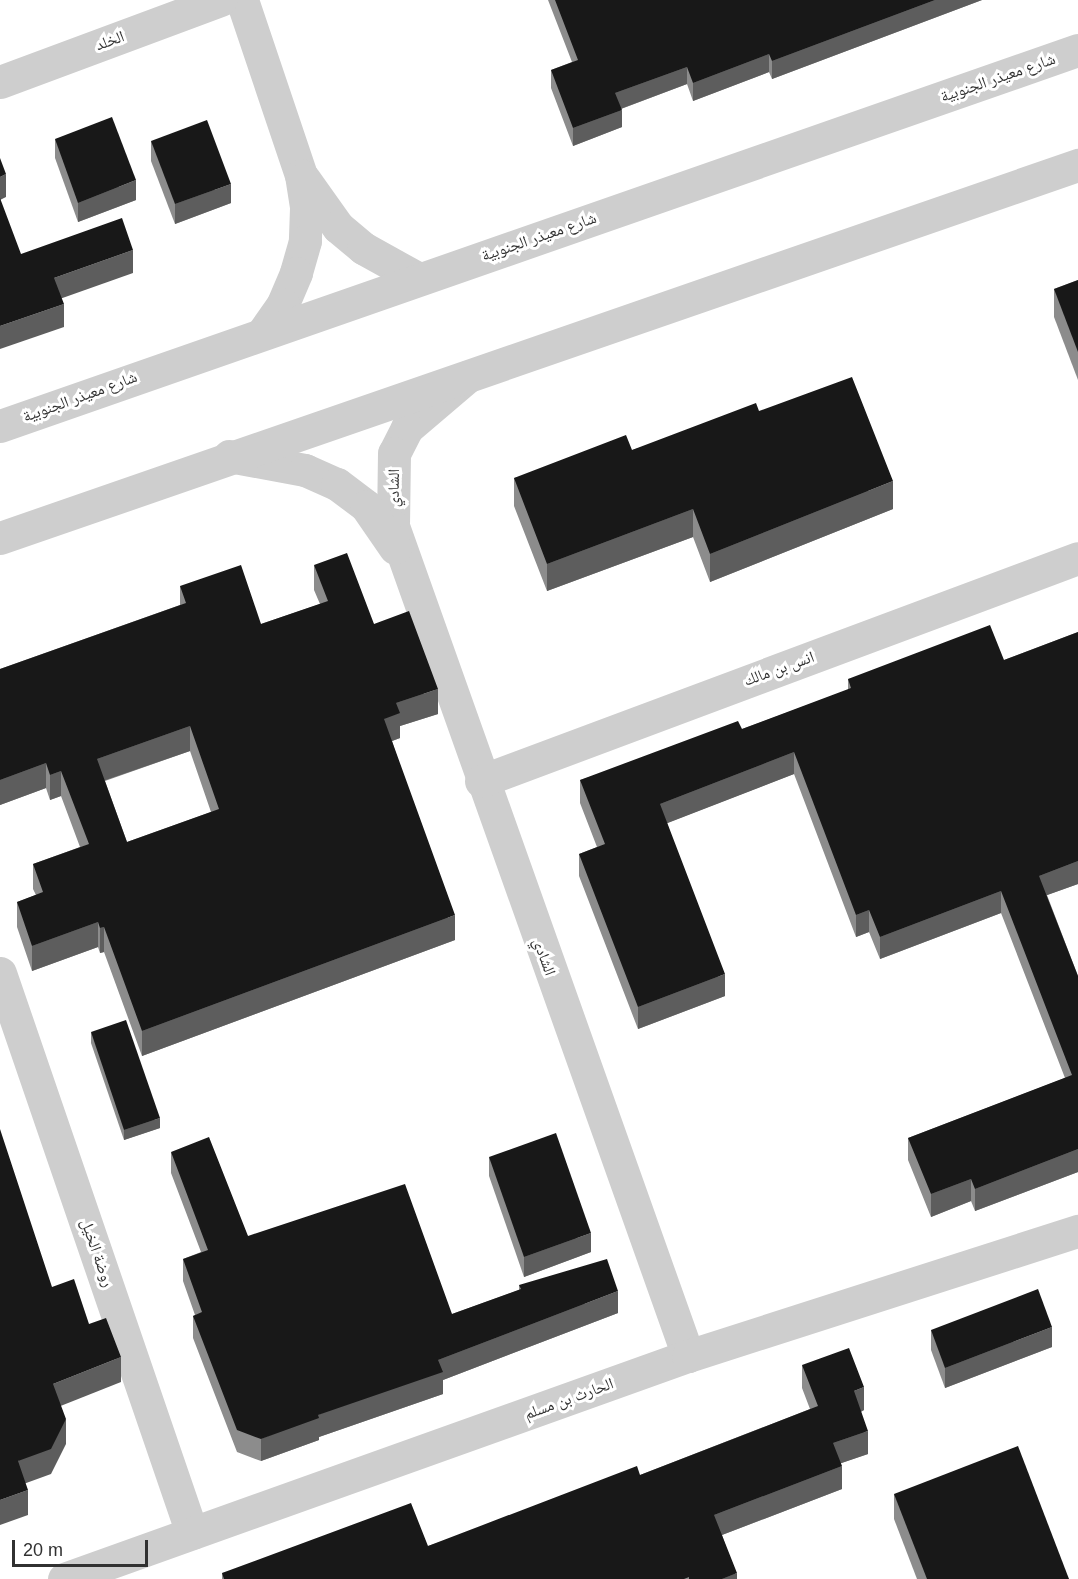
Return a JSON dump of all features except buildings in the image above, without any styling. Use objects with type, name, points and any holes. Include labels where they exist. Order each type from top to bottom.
[{"type":"street","name":"الخلد","points":[[0,82],[220,0]]},
{"type":"street","points":[[242,0],[301,175],[306,208],[305,241],[283,304],[264,331]]},
{"type":"street","name":"شارع معيذر الجنوبية","points":[[0,426],[264,331],[1078,50]]},
{"type":"street","points":[[0,538],[229,456],[467,377],[1078,165]]},
{"type":"street","points":[[301,175],[318,202],[346,234],[390,266],[419,279]]},
{"type":"street","name":"الشادي","points":[[467,377],[407,428],[394,453],[393,526],[401,557],[688,1356]]},
{"type":"street","name":"الشادي","points":[[229,456],[305,470],[337,484],[366,506],[401,557]]},
{"type":"street","name":"انس بن مالك","points":[[481,781],[1078,558]]},
{"type":"street","name":"روضة الخيل","points":[[0,974],[192,1533]]},
{"type":"street","name":"الحارث بن مسلم","points":[[64,1579],[688,1356],[1078,1231]]}]
